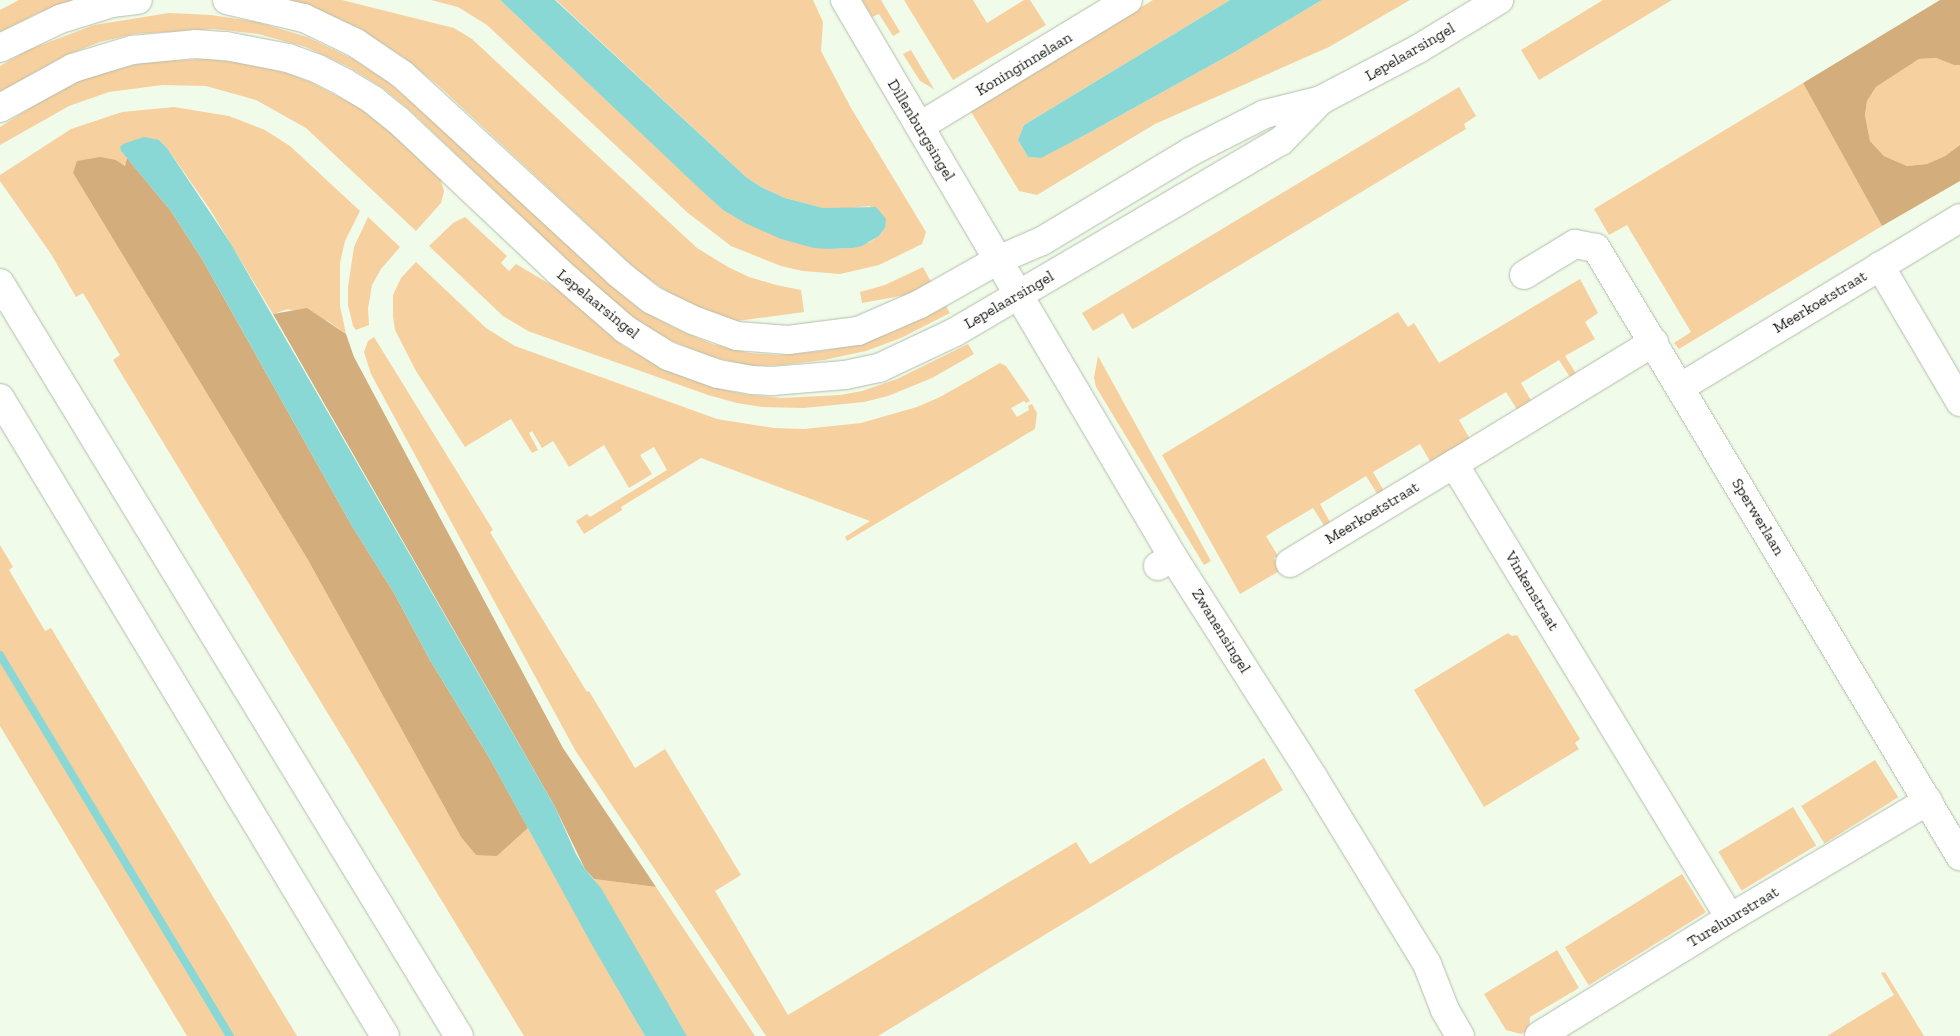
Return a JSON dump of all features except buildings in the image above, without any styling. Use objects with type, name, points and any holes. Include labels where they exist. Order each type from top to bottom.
[{"type":"main road","points":[[0,48],[60,19],[112,3],[138,0]]},
{"type":"main road","name":"Lepelaarsingel","points":[[227,0],[304,18],[356,43],[403,75],[618,273],[652,300],[693,320],[737,336],[788,340],[858,331],[920,304],[998,260],[1042,241],[1190,152],[1265,114],[1320,100],[1418,49],[1499,0]]},
{"type":"main road","name":"Dillenburgsingel","points":[[845,0],[1019,296]]},
{"type":"main road","name":"Koninginnelaan","points":[[920,126],[1128,0]]},
{"type":"main road","name":"Lepelaarsingel","points":[[0,108],[73,68],[132,50],[195,44],[226,46],[257,50],[303,64],[345,83],[373,100],[398,120],[558,271],[625,329],[668,356],[718,374],[744,379],[772,381],[845,375],[879,368],[955,332],[1281,141],[1320,100]]},
{"type":"main road","name":"Meerkoetstraat","points":[[1681,387],[1960,218]]},
{"type":"main road","name":"Sperwerlaan","points":[[1524,275],[1576,244],[1596,248],[1681,387],[1960,856]]},
{"type":"main road","points":[[1880,266],[1960,402]]},
{"type":"main road","points":[[0,283],[459,1036]]},
{"type":"main road","name":"Zwanensingel","points":[[1019,296],[1166,561],[1313,777],[1426,964],[1444,1010],[1460,1036]]},
{"type":"main road","points":[[1454,464],[1654,342]]},
{"type":"main road","points":[[0,398],[385,1036]]},
{"type":"main road","name":"Meerkoetstraat","points":[[1290,563],[1454,464]]},
{"type":"main road","name":"Vinkenstraat","points":[[1454,464],[1730,918]]},
{"type":"main road","name":"Tureluurstraat","points":[[1538,1036],[1730,918],[1928,801]]},
{"type":"main road","name":"Zwanensingel","points":[[1426,964],[1458,1000],[1481,1036]]},
{"type":"shaded area","points":[[19,0],[74,0],[38,13],[0,32],[0,10]]},
{"type":"shaded area","points":[[287,0],[342,0],[454,28],[472,39],[697,248],[749,277],[801,290],[804,312],[737,321],[710,313],[672,295],[639,272],[440,87],[406,59],[361,29]]},
{"type":"shaded area","points":[[431,0],[500,0],[723,210],[829,249],[853,248],[870,242],[879,236],[885,228],[870,206],[840,209],[822,208],[785,198],[761,187],[746,177],[556,0],[813,0],[823,22],[821,51],[851,108],[926,232],[922,244],[879,265],[840,274],[803,271],[781,266],[731,246],[688,213],[487,25],[458,7]]},
{"type":"shaded area","points":[[862,0],[881,0],[900,32],[893,36],[879,14],[872,17]]},
{"type":"shaded area","points":[[904,0],[973,0],[987,23],[1024,0],[1030,0],[1046,25],[953,80]]},
{"type":"shaded area","points":[[1153,0],[1230,0],[1024,125],[1018,140],[1028,157],[1040,158],[1085,135],[1233,53],[1322,0],[1410,0],[1329,47],[1155,124],[1037,195],[1019,191],[970,110]]},
{"type":"shaded area","points":[[1603,0],[1672,0],[1539,80],[1521,50]]},
{"type":"shaded area","points":[[1940,0],[1960,0],[1960,65],[1954,65],[1936,58],[1919,59],[1876,87],[1867,101],[1865,115],[1870,141],[1884,156],[1907,166],[1927,164],[1945,156],[1960,145],[1960,181],[1882,226],[1803,83]]},
{"type":"shaded area","points":[[169,13],[211,15],[257,22],[307,37],[353,59],[388,82],[416,106],[615,289],[641,310],[677,329],[712,344],[750,353],[780,355],[822,351],[863,343],[897,330],[946,306],[950,313],[901,338],[866,351],[824,360],[782,365],[750,366],[709,356],[672,341],[635,320],[607,298],[412,112],[383,88],[349,67],[306,47],[258,34],[214,29],[134,34],[100,42],[64,56],[0,92],[0,66],[28,50],[94,25]]},
{"type":"shaded area","points":[[911,50],[934,89],[920,81],[903,54]]},
{"type":"shaded area","points":[[1936,58],[1954,65],[1960,65],[1960,145],[1945,156],[1927,164],[1907,166],[1884,156],[1870,141],[1865,115],[1867,101],[1876,87],[1919,59]]},
{"type":"shaded area","points":[[207,59],[235,62],[287,73],[310,82],[360,108],[389,131],[440,178],[444,191],[441,203],[416,231],[306,128],[256,100],[206,86],[162,85],[109,92],[69,106],[0,145],[0,127],[62,88],[86,77],[146,62]]},
{"type":"shaded area","points":[[1803,83],[1882,226],[1679,349],[1674,343],[1691,332],[1627,225],[1609,235],[1594,209]]},
{"type":"shaded area","points":[[1459,87],[1476,116],[1464,124],[1466,129],[1137,327],[1132,329],[1123,313],[1093,331],[1082,313]]},
{"type":"shaded area","points":[[174,107],[229,116],[265,130],[290,146],[360,211],[345,241],[340,263],[340,306],[346,334],[328,321],[288,309],[273,314],[211,211],[167,148],[159,140],[121,151],[127,158],[125,166],[116,160],[73,173],[308,560],[461,837],[497,856],[528,828],[645,1036],[524,1036],[113,360],[120,355],[83,293],[76,297],[51,254],[0,181],[0,175],[71,129],[122,112]]},
{"type":"shaded area","points":[[100,157],[116,160],[125,166],[127,158],[171,211],[202,259],[352,526],[394,593],[430,660],[490,759],[528,828],[497,856],[476,855],[461,837],[308,560],[73,173],[77,161]]},
{"type":"shaded area","points":[[368,217],[400,247],[381,269],[372,285],[368,309],[369,325],[356,330],[353,326],[348,305],[348,287],[354,247]]},
{"type":"shaded area","points":[[465,217],[507,256],[501,263],[509,271],[516,264],[558,289],[623,346],[664,369],[717,388],[743,394],[782,398],[840,395],[862,391],[897,379],[968,344],[974,354],[932,378],[888,396],[864,402],[804,408],[762,407],[737,403],[708,395],[528,331],[503,316],[429,246],[453,223]]},
{"type":"shaded area","points":[[416,262],[486,328],[515,346],[717,419],[774,428],[804,429],[861,423],[917,407],[940,397],[1000,363],[1006,366],[1030,401],[1026,403],[1024,401],[1011,408],[1017,417],[1029,410],[1028,406],[1032,404],[1037,413],[1035,429],[847,541],[845,537],[870,521],[701,458],[621,507],[622,510],[584,534],[576,521],[587,514],[590,517],[667,470],[654,447],[640,455],[652,474],[629,488],[604,445],[569,467],[553,441],[542,448],[532,431],[529,433],[538,450],[532,453],[511,419],[465,447],[416,371],[395,330],[393,295],[401,278]]},
{"type":"shaded area","points":[[923,267],[931,282],[906,295],[862,303],[860,292],[885,285]]},
{"type":"shaded area","points":[[1580,279],[1598,313],[1585,322],[1595,339],[1565,356],[1577,375],[1571,379],[1559,360],[1521,383],[1532,402],[1518,411],[1506,392],[1459,420],[1470,439],[1431,463],[1420,444],[1373,472],[1384,491],[1378,495],[1366,476],[1320,504],[1331,524],[1325,527],[1313,508],[1266,536],[1278,556],[1274,558],[1281,570],[1240,594],[1162,455],[1398,312],[1408,327],[1414,323],[1439,363]]},
{"type":"shaded area","points":[[307,308],[346,334],[354,357],[563,748],[656,887],[594,879],[585,869],[554,805],[273,314]]},
{"type":"shaded area","points":[[374,337],[493,530],[490,532],[516,576],[635,768],[665,749],[741,875],[715,891],[788,1015],[1076,842],[1090,864],[1264,758],[1283,790],[878,1036],[766,1036],[575,750],[371,374],[364,352],[368,341]]},
{"type":"shaded area","points":[[1098,356],[1211,561],[1204,565],[1096,387],[1094,378]]},
{"type":"shaded area","points":[[0,545],[13,567],[9,570],[45,631],[51,628],[297,1036],[187,1036],[0,726]]},
{"type":"shaded area","points":[[1508,633],[1512,636],[1517,635],[1580,739],[1575,743],[1579,749],[1484,807],[1414,690]]},
{"type":"shaded area","points":[[1875,760],[1898,797],[1825,843],[1801,806]]},
{"type":"shaded area","points":[[1793,807],[1816,846],[1742,890],[1718,852]]},
{"type":"shaded area","points":[[1682,874],[1706,912],[1589,985],[1565,947]]},
{"type":"shaded area","points":[[594,879],[656,887],[755,1036],[687,1036]]},
{"type":"shaded area","points":[[1557,950],[1579,988],[1530,1017],[1529,1030],[1521,1034],[1506,1030],[1484,994]]},
{"type":"shaded area","points":[[1885,972],[1924,1036],[1827,1036],[1894,995],[1881,973]]},
{"type":"water","points":[[500,0],[555,0],[746,177],[761,187],[785,198],[823,208],[876,207],[886,219],[885,228],[879,236],[862,246],[829,249],[814,248],[781,239],[747,224],[723,210]]},
{"type":"water","points":[[1230,0],[1322,0],[1233,53],[1085,135],[1041,158],[1028,157],[1018,140],[1024,125]]},
{"type":"water","points":[[144,137],[159,140],[167,148],[231,244],[554,805],[576,854],[585,869],[601,888],[687,1036],[645,1036],[592,945],[490,759],[430,660],[394,593],[352,526],[202,259],[171,211],[121,151],[120,147],[123,144]]},
{"type":"waterway","points":[[0,655],[230,1036]]}]
